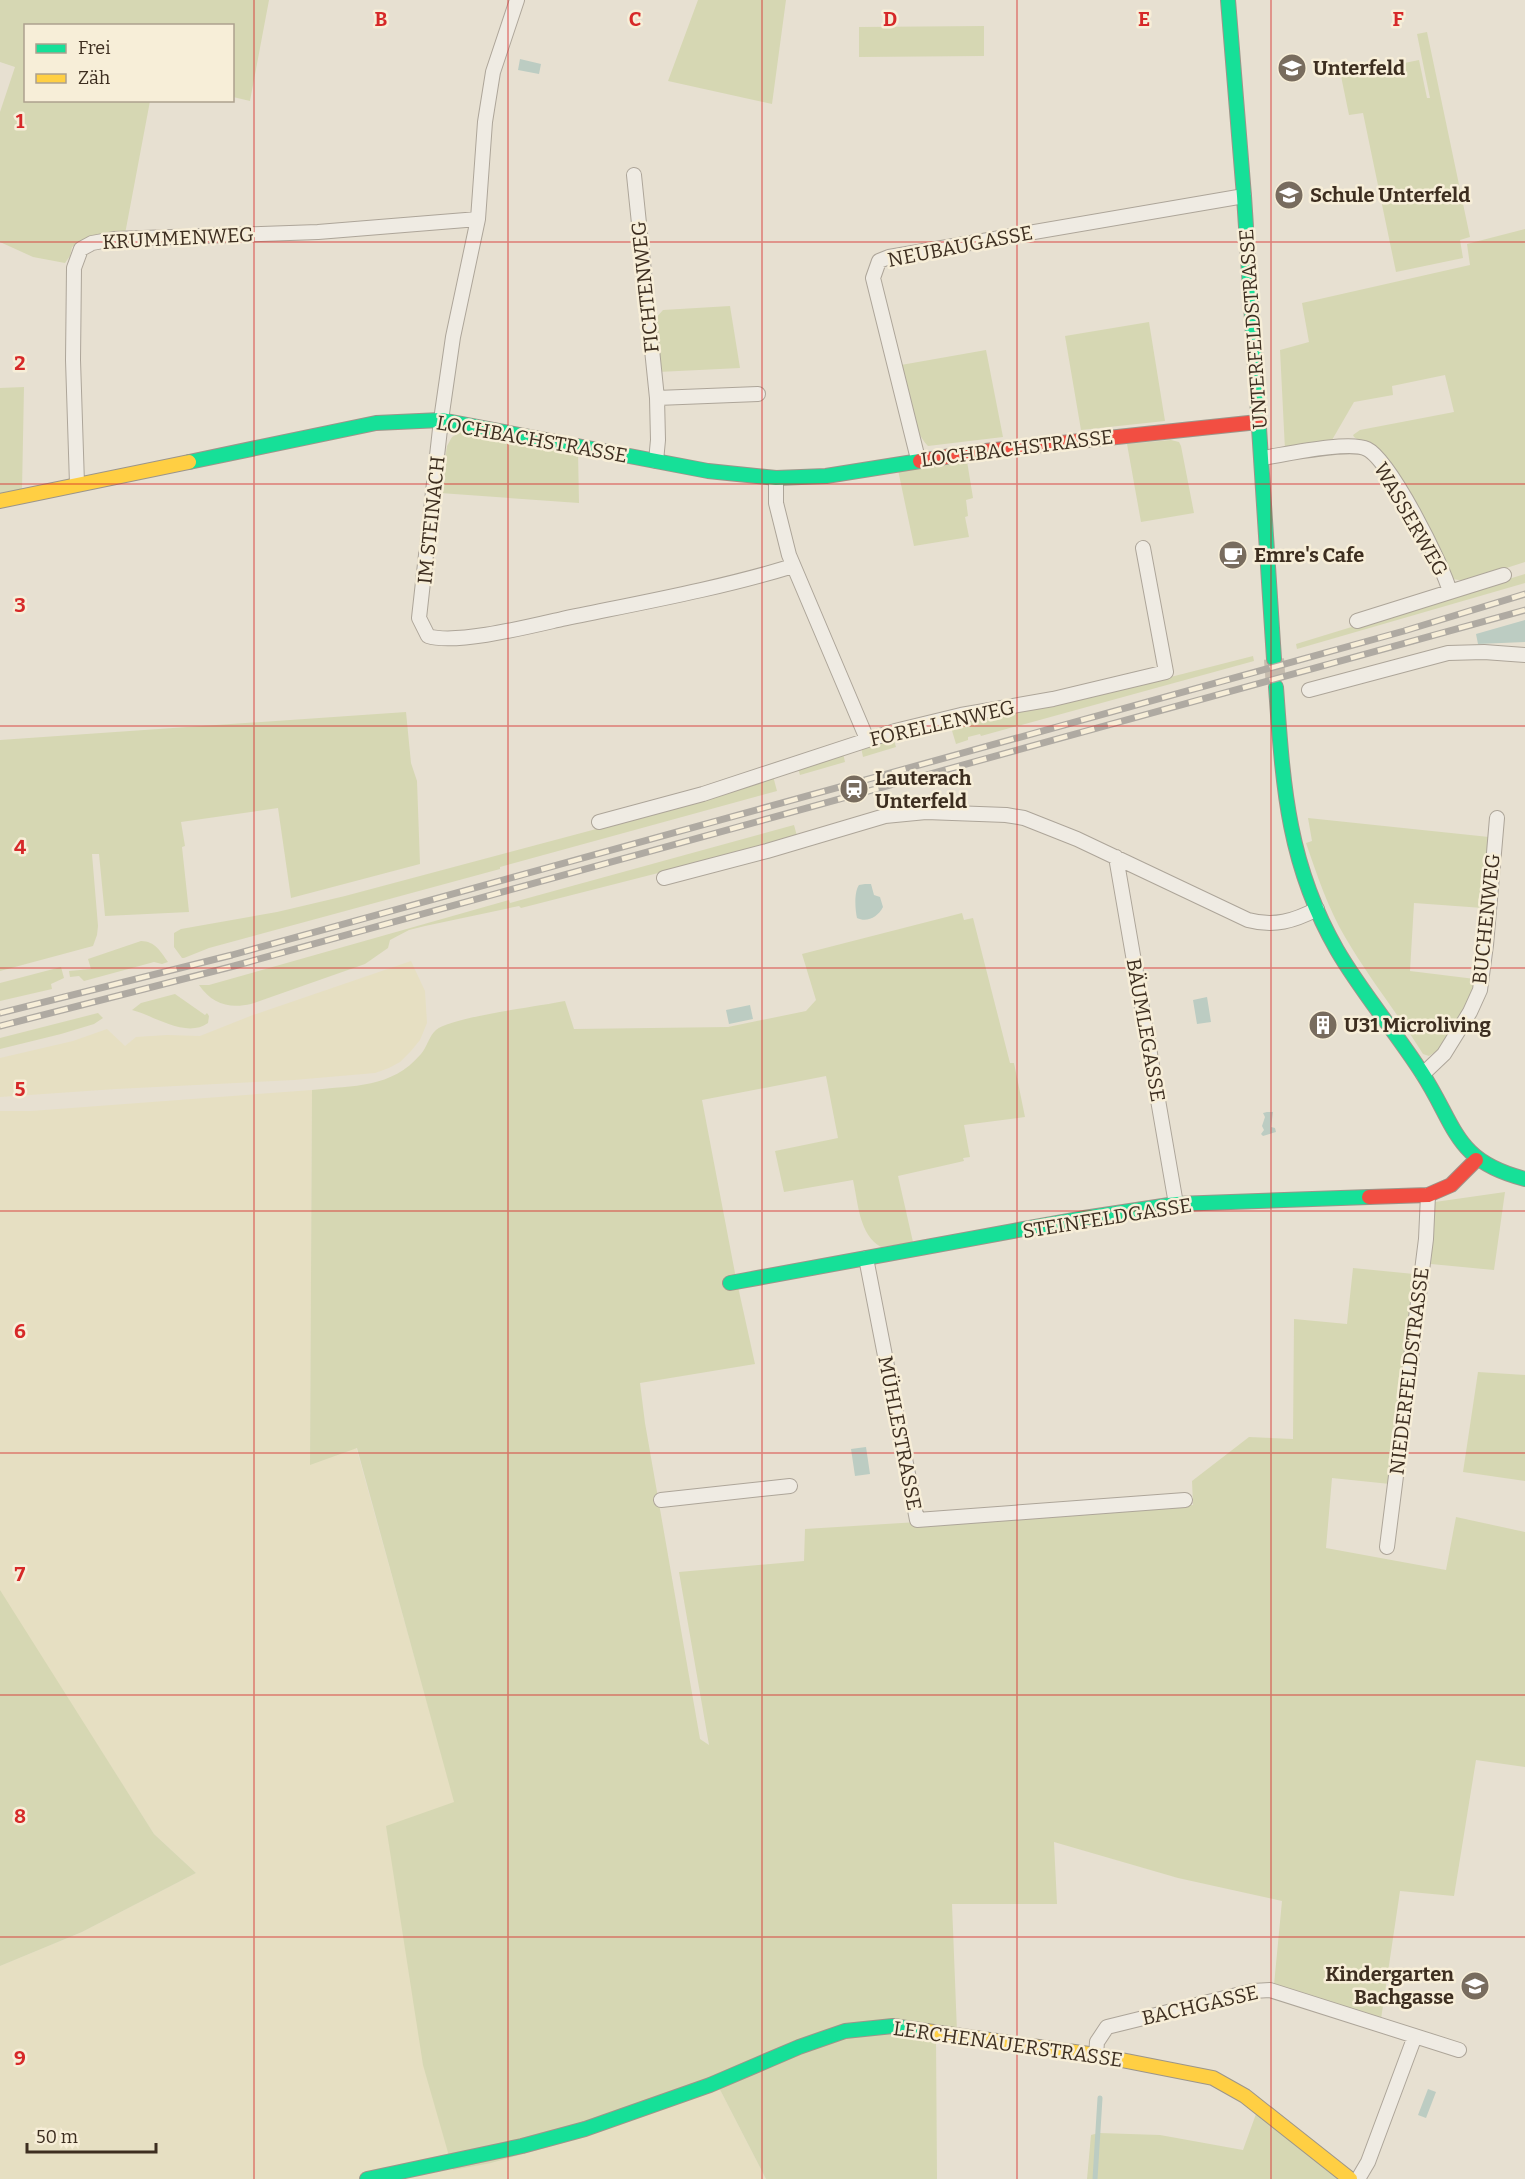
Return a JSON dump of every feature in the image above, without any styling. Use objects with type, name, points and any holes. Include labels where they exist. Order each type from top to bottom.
[{"type":"street","name":"IM STEINACH","points":[[517,0],[493,72],[485,122],[478,219],[453,337],[441,420],[420,618],[428,636],[444,639],[522,627],[732,583],[793,566]]},
{"type":"street","name":"UNTERFELDSTRASSE","points":[[1228,0],[1244,196],[1274,659]]},
{"type":"street","name":"FICHTENWEG","points":[[634,175],[657,398],[656,461]]},
{"type":"street","name":"NEUBAUGASSE","points":[[918,459],[873,278],[879,261],[901,255],[1244,196]]},
{"type":"street","name":"KRUMMENWEG","points":[[77,484],[73,360],[74,268],[81,249],[92,243],[114,239],[318,231],[478,219]]},
{"type":"street","points":[[657,398],[758,394]]},
{"type":"street","name":"LOCHBACHSTRASSE","points":[[77,484],[376,423],[441,420],[708,471],[776,478],[826,476],[918,459],[1258,422]]},
{"type":"street","name":"WASSERWEG","points":[[1262,458],[1338,447],[1354,446],[1367,449],[1390,475],[1425,534],[1450,592]]},
{"type":"street","points":[[776,478],[776,503],[793,566],[867,739]]},
{"type":"street","points":[[0,501],[77,484]]},
{"type":"street","name":"FORELLENWEG","points":[[599,822],[703,794],[867,739],[943,719],[1053,699],[1166,672],[1143,548]]},
{"type":"street","name":"WASSERWEG","points":[[1357,621],[1504,575]]},
{"type":"street","points":[[1309,690],[1448,653],[1484,652],[1525,655]]},
{"type":"street","points":[[1276,687],[1288,820],[1299,863],[1334,945],[1349,970],[1423,1074],[1459,1139],[1476,1160],[1514,1177],[1525,1179]]},
{"type":"street","points":[[664,878],[767,851],[871,819],[910,813],[963,813],[1024,818],[1116,856],[1248,920],[1285,923],[1317,909]]},
{"type":"street","name":"BUCHENWEG","points":[[1423,1074],[1444,1054],[1470,1012],[1480,990],[1486,954],[1497,818]]},
{"type":"street","name":"BÄUMLEGASSE","points":[[1116,856],[1176,1204]]},
{"type":"street","name":"STEINFELDGASSE","points":[[730,1282],[1084,1218],[1176,1204],[1428,1195],[1450,1185],[1476,1160]]},
{"type":"street","name":"NIEDERFELDSTRASSE","points":[[1387,1547],[1426,1239],[1428,1195]]},
{"type":"street","name":"MÜHLESTRASSE","points":[[866,1258],[917,1520],[1185,1500]]},
{"type":"street","points":[[661,1500],[790,1486]]},
{"type":"street","name":"BACHGASSE","points":[[1096,2055],[1097,2042],[1107,2027],[1270,1989],[1459,2050]]},
{"type":"street","name":"LERCHENAUERSTRASSE","points":[[367,2179],[522,2146],[585,2129],[710,2085],[800,2047],[845,2031],[893,2026],[1096,2055],[1213,2078],[1245,2096],[1350,2179]]},
{"type":"street","points":[[1358,2179],[1368,2162],[1414,2036]]},
{"type":"shaded area","points":[[520,59],[541,64],[539,74],[518,70]]},
{"type":"shaded area","points":[[1525,620],[1525,642],[1478,644],[1476,634]]},
{"type":"shaded area","points":[[871,884],[874,895],[880,897],[883,907],[875,916],[865,920],[857,918],[855,901],[859,885]]},
{"type":"shaded area","points":[[411,961],[425,991],[427,1023],[420,1040],[400,1062],[375,1073],[294,1080],[0,1097],[0,1058],[73,1041],[107,1029],[125,1046],[136,1037],[200,1036],[253,1015]]},
{"type":"shaded area","points":[[1207,997],[1211,1022],[1197,1024],[1193,1000]]},
{"type":"shaded area","points":[[750,1005],[753,1019],[729,1024],[726,1010]]},
{"type":"shaded area","points":[[312,1090],[310,1464],[356,1447],[455,1803],[491,2163],[563,2143],[715,2080],[766,2179],[0,2179],[0,1966],[82,1932],[196,1873],[154,1834],[0,1592],[0,1111],[31,1111]]},
{"type":"shaded area","points":[[1273,1112],[1271,1127],[1275,1128],[1276,1132],[1263,1136],[1261,1134],[1264,1130],[1262,1126],[1265,1117],[1263,1113]]},
{"type":"shaded area","points":[[866,1447],[870,1474],[855,1476],[851,1449]]},
{"type":"shaded area","points":[[1428,2089],[1436,2092],[1426,2118],[1418,2115]]},
{"type":"green space","points":[[0,0],[269,0],[250,101],[234,97],[234,24],[24,24],[24,102],[150,102],[125,234],[87,238],[72,247],[65,263],[33,257],[0,242],[0,112],[15,67],[0,62]]},
{"type":"green space","points":[[698,0],[786,0],[772,104],[668,81]]},
{"type":"green space","points":[[984,26],[984,56],[859,57],[859,27]]},
{"type":"green space","points":[[1427,32],[1470,237],[1460,240],[1463,258],[1396,272],[1363,113],[1349,115],[1341,76],[1419,60],[1427,98],[1430,98],[1417,34]]},
{"type":"green space","points":[[1525,229],[1525,562],[1466,581],[1452,579],[1366,445],[1353,435],[1360,430],[1454,412],[1445,375],[1392,386],[1393,395],[1354,402],[1332,440],[1285,450],[1280,350],[1309,342],[1302,303],[1470,265],[1467,244]]},
{"type":"green space","points":[[730,306],[740,368],[658,372],[654,320],[663,310]]},
{"type":"green space","points":[[1149,322],[1165,421],[1081,430],[1065,336]]},
{"type":"green space","points":[[986,350],[1003,437],[928,446],[922,439],[913,419],[901,365]]},
{"type":"green space","points":[[24,387],[22,490],[0,495],[0,388]]},
{"type":"green space","points":[[461,432],[578,451],[579,503],[440,493],[447,446],[452,437]]},
{"type":"green space","points":[[1171,440],[1179,442],[1181,446],[1194,513],[1141,522],[1127,444]]},
{"type":"green space","points":[[967,461],[973,498],[966,500],[968,516],[965,517],[969,537],[914,546],[898,470]]},
{"type":"green space","points":[[1525,574],[1525,583],[1297,649],[1296,644]]},
{"type":"green space","points":[[1253,656],[1254,661],[981,736],[980,734],[968,737],[968,740],[956,744],[950,724],[1151,682]]},
{"type":"green space","points":[[406,712],[411,763],[417,781],[420,864],[291,898],[278,808],[181,822],[185,846],[182,847],[189,912],[105,916],[99,854],[92,854],[98,926],[93,946],[0,971],[0,740]]},
{"type":"green space","points":[[893,737],[896,747],[863,757],[861,747]]},
{"type":"green space","points":[[843,753],[845,762],[800,775],[798,768]]},
{"type":"green space","points":[[773,776],[777,791],[209,948],[184,958],[174,947],[174,933],[181,929],[277,912],[345,896],[634,819]]},
{"type":"green space","points":[[1308,818],[1489,837],[1483,908],[1414,903],[1410,971],[1475,979],[1459,1022],[1438,1050],[1429,1056],[1423,1054],[1364,967],[1333,915],[1306,843],[1312,841]]},
{"type":"green space","points":[[794,825],[797,836],[762,846],[521,908],[519,906],[409,930],[390,940],[388,948],[365,964],[251,1004],[235,1006],[222,1004],[210,997],[199,985],[209,985],[509,900],[510,903]]},
{"type":"green space","points":[[962,913],[964,920],[973,918],[1010,1063],[1014,1063],[1025,1117],[964,1125],[970,1157],[963,1158],[964,1161],[898,1176],[913,1242],[881,1247],[874,1242],[864,1226],[853,1180],[784,1192],[775,1151],[838,1138],[826,1076],[702,1100],[755,1364],[640,1383],[700,1739],[709,1745],[679,1572],[804,1561],[805,1529],[1193,1505],[1192,1481],[1249,1437],[1293,1439],[1294,1319],[1347,1324],[1353,1268],[1414,1274],[1390,1484],[1332,1478],[1326,1548],[1446,1570],[1456,1517],[1525,1532],[1525,1767],[1476,1760],[1454,1896],[1400,1891],[1381,2019],[1274,1985],[1282,1901],[1178,1878],[1054,1842],[1057,1904],[952,1904],[957,2032],[936,2037],[937,2179],[766,2179],[715,2080],[563,2143],[491,2163],[453,2170],[423,2065],[386,1826],[454,1802],[357,1448],[310,1465],[312,1090],[357,1086],[397,1074],[421,1054],[434,1032],[445,1025],[477,1016],[565,1001],[574,1029],[728,1027],[806,1011],[816,1000],[802,954]]},
{"type":"green space","points":[[141,941],[154,945],[168,962],[162,964],[154,962],[84,981],[79,976],[70,977],[69,971],[91,969],[88,959]]},
{"type":"green space","points":[[61,967],[64,978],[51,984],[52,989],[0,1001],[0,983]]},
{"type":"green space","points":[[175,994],[205,1015],[207,1013],[208,1023],[199,1027],[180,1027],[132,1010],[141,1003]]},
{"type":"green space","points":[[98,1013],[103,1018],[94,1024],[0,1049],[0,1038]]},
{"type":"green space","points":[[1505,1192],[1494,1270],[1431,1264],[1435,1202]]},
{"type":"green space","points":[[1478,1372],[1525,1375],[1525,1481],[1463,1472]]},
{"type":"green space","points":[[0,1590],[154,1834],[196,1873],[82,1932],[0,1966]]},
{"type":"green space","points":[[1256,2114],[1342,2179],[1087,2179],[1091,2135],[1099,2133],[1160,2135],[1243,2150]]},
{"type":"waterway","points":[[1095,2179],[1100,2098]]},
{"type":"tunnel","points":[[1274,659],[1276,687]]},
{"type":"railway","points":[[0,1013],[232,955],[1404,631],[1525,594]]},
{"type":"railway","points":[[0,1026],[234,966],[1525,610]]},
{"type":"traffic: fast","points":[[1228,0],[1244,196],[1274,659]]},
{"type":"traffic: fast","points":[[189,462],[376,423],[441,420],[708,471],[776,478],[826,476],[920,461]]},
{"type":"traffic: fast","points":[[1276,687],[1281,757],[1290,822],[1307,886],[1320,918],[1347,966],[1434,1092],[1460,1140],[1470,1152],[1484,1162],[1525,1179]]},
{"type":"traffic: fast","points":[[730,1283],[1084,1218],[1176,1204],[1369,1197]]},
{"type":"traffic: fast","points":[[367,2179],[522,2146],[585,2129],[710,2085],[799,2047],[845,2031],[893,2026],[926,2031]]},
{"type":"traffic: slow","points":[[0,501],[189,462]]},
{"type":"traffic: slow","points":[[926,2031],[1096,2055],[1213,2078],[1245,2096],[1350,2179]]},
{"type":"traffic: jam","points":[[920,461],[976,452],[1258,422]]},
{"type":"traffic: jam","points":[[1369,1197],[1428,1195],[1451,1185],[1476,1160]]},
{"type":"place","name":"Unterfeld","points":[[1292,68]]},
{"type":"place","name":"Schule Unterfeld","points":[[1289,195]]},
{"type":"place","name":"Emre's Cafe","points":[[1233,555]]},
{"type":"place","name":"Lauterach Unterfeld","points":[[854,789]]},
{"type":"place","name":"U31 Microliving","points":[[1323,1025]]},
{"type":"place","name":"Kindergarten Bachgasse","points":[[1475,1986]]}]
